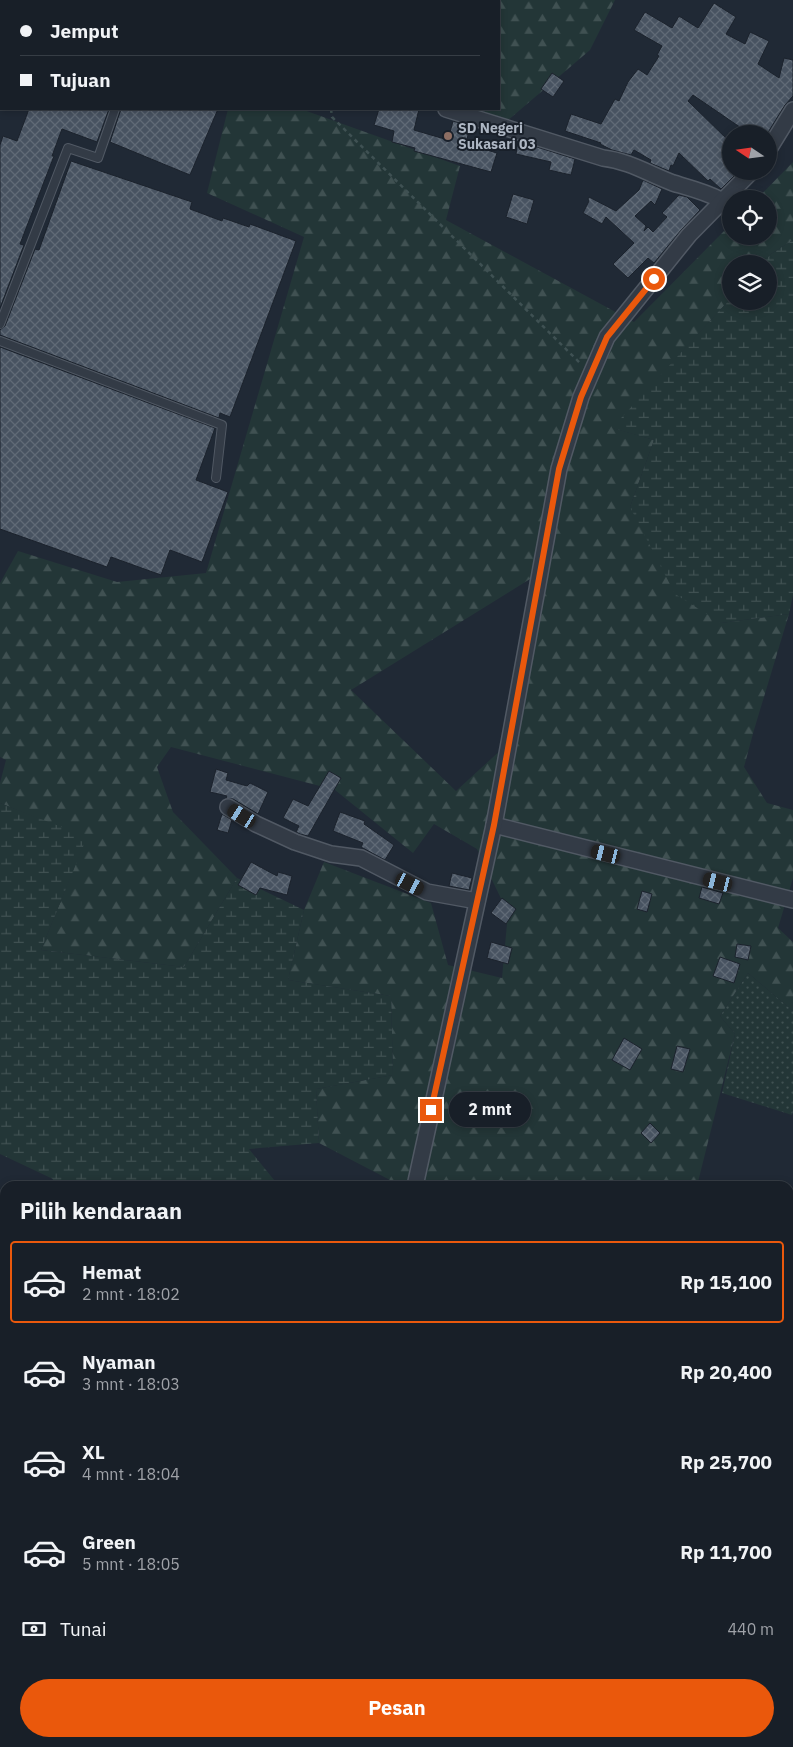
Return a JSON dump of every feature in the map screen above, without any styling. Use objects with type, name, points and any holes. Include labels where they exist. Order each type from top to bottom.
[{"type":"street","points":[[449,110],[589,154],[618,160],[672,182],[708,193],[721,200]]},
{"type":"street","points":[[778,135],[792,113]]},
{"type":"street","points":[[415,1181],[494,825],[559,469],[581,397],[607,337],[688,235],[742,180]]},
{"type":"street","points":[[228,807],[256,824],[295,842],[331,854],[361,858],[427,892],[478,901]]},
{"type":"street","points":[[494,825],[793,900]]},
{"type":"lane","points":[[0,324],[68,148],[98,158],[115,110]]},
{"type":"lane","points":[[0,341],[222,425],[216,478]]},
{"type":"path","points":[[331,110],[332,117],[591,374]]},
{"type":"green space","points":[[500,0],[615,0],[590,50],[506,122],[459,110],[500,110]]},
{"type":"green space","points":[[228,110],[304,110],[460,166],[446,220],[634,322],[722,233],[722,245],[777,245],[777,190],[766,190],[775,180],[778,180],[778,177],[793,162],[793,240],[770,255],[722,255],[722,308],[613,428],[654,440],[630,507],[721,623],[789,614],[744,767],[767,803],[793,810],[793,878],[778,928],[793,942],[793,1011],[748,973],[720,1016],[735,1034],[698,1181],[396,1181],[390,1180],[319,1143],[316,1089],[393,1075],[391,996],[288,980],[304,910],[324,862],[431,903],[448,965],[502,978],[508,913],[477,849],[434,824],[413,853],[335,790],[171,747],[157,767],[173,812],[237,878],[184,967],[41,950],[86,838],[0,803],[0,783],[6,760],[0,757],[0,583],[18,551],[117,582],[206,573],[304,237],[207,193]],"holes":[[[530,579],[515,737],[456,791],[351,690]]]},
{"type":"green space","points":[[793,240],[793,595],[789,614],[721,623],[675,594],[630,507],[654,440],[612,428],[722,308],[722,310],[777,310],[777,255],[771,254]]},
{"type":"green space","points":[[0,803],[87,837],[41,950],[184,967],[237,878],[304,910],[288,980],[391,996],[393,1075],[316,1089],[319,1143],[249,1149],[275,1181],[52,1181],[53,1179],[0,1154]]},
{"type":"green space","points":[[748,973],[793,1011],[792,1115],[722,1093],[735,1034],[720,1016]]},
{"type":"building","points":[[714,3],[736,17],[726,34],[745,44],[750,32],[769,41],[758,64],[779,78],[784,58],[793,60],[793,96],[773,125],[737,125],[693,95],[688,101],[722,134],[722,180],[730,180],[721,189],[710,179],[708,181],[679,153],[669,171],[650,163],[651,160],[634,150],[631,155],[612,150],[601,143],[565,131],[571,114],[601,124],[615,99],[619,101],[628,82],[638,69],[647,75],[659,56],[657,55],[662,46],[634,30],[645,12],[672,28],[679,16],[698,28]]},
{"type":"building","points":[[552,73],[564,81],[553,97],[541,89]]},
{"type":"building","points":[[29,110],[109,110],[97,142],[62,129],[52,156],[54,156],[20,244],[24,245],[0,308],[0,145],[3,136],[17,141]]},
{"type":"building","points":[[121,110],[218,110],[190,175],[110,142]]},
{"type":"building","points":[[379,110],[419,110],[414,130],[448,140],[453,121],[470,126],[466,144],[497,153],[491,172],[414,151],[415,148],[392,142],[394,131],[374,125]]},
{"type":"building","points":[[518,141],[575,159],[571,175],[549,170],[551,162],[516,154]]},
{"type":"building","points":[[71,161],[192,202],[190,209],[222,221],[223,218],[249,227],[250,224],[296,241],[230,417],[220,413],[219,418],[0,335],[0,330],[5,326],[35,249],[39,250]]},
{"type":"building","points":[[643,180],[662,189],[655,205],[651,201],[635,216],[646,226],[644,231],[648,227],[653,232],[667,217],[662,213],[679,195],[687,197],[700,210],[654,263],[648,258],[628,278],[613,264],[634,243],[606,217],[602,224],[583,213],[589,197],[616,211],[639,190]]},
{"type":"building","points":[[513,194],[534,200],[527,224],[506,217]]},
{"type":"building","points":[[0,347],[215,428],[196,480],[228,492],[202,562],[170,550],[161,575],[111,557],[107,567],[0,529]]},
{"type":"building","points":[[216,769],[228,773],[226,780],[247,786],[250,783],[268,792],[258,814],[233,799],[226,798],[227,796],[210,792]]},
{"type":"building","points":[[329,771],[341,778],[308,836],[296,832],[299,826],[283,818],[293,799],[308,806]]},
{"type":"building","points":[[340,812],[365,821],[364,824],[394,845],[385,860],[361,847],[363,843],[333,831]]},
{"type":"building","points":[[222,814],[232,820],[228,833],[217,830]]},
{"type":"building","points":[[251,862],[277,876],[278,872],[292,876],[287,895],[260,888],[256,895],[238,885]]},
{"type":"building","points":[[452,873],[472,878],[469,890],[449,886]]},
{"type":"building","points":[[702,887],[723,893],[719,904],[699,898]]},
{"type":"building","points":[[642,891],[652,894],[647,912],[637,909]]},
{"type":"building","points":[[502,898],[516,909],[506,924],[491,913]]},
{"type":"building","points":[[491,942],[512,948],[508,964],[487,958]]},
{"type":"building","points":[[737,944],[751,946],[748,960],[735,957]]},
{"type":"building","points":[[720,957],[740,964],[734,983],[713,976]]},
{"type":"building","points":[[624,1038],[642,1049],[630,1070],[612,1060]]},
{"type":"building","points":[[677,1046],[690,1049],[683,1072],[671,1069]]},
{"type":"building","points":[[650,1123],[660,1133],[651,1143],[641,1133]]},
{"type":"place","name":"SD Negeri Sukasari 03","points":[[448,136]]},
{"type":"route","points":[[431,1110],[494,825],[559,469],[581,397],[607,337],[654,279]]}]
